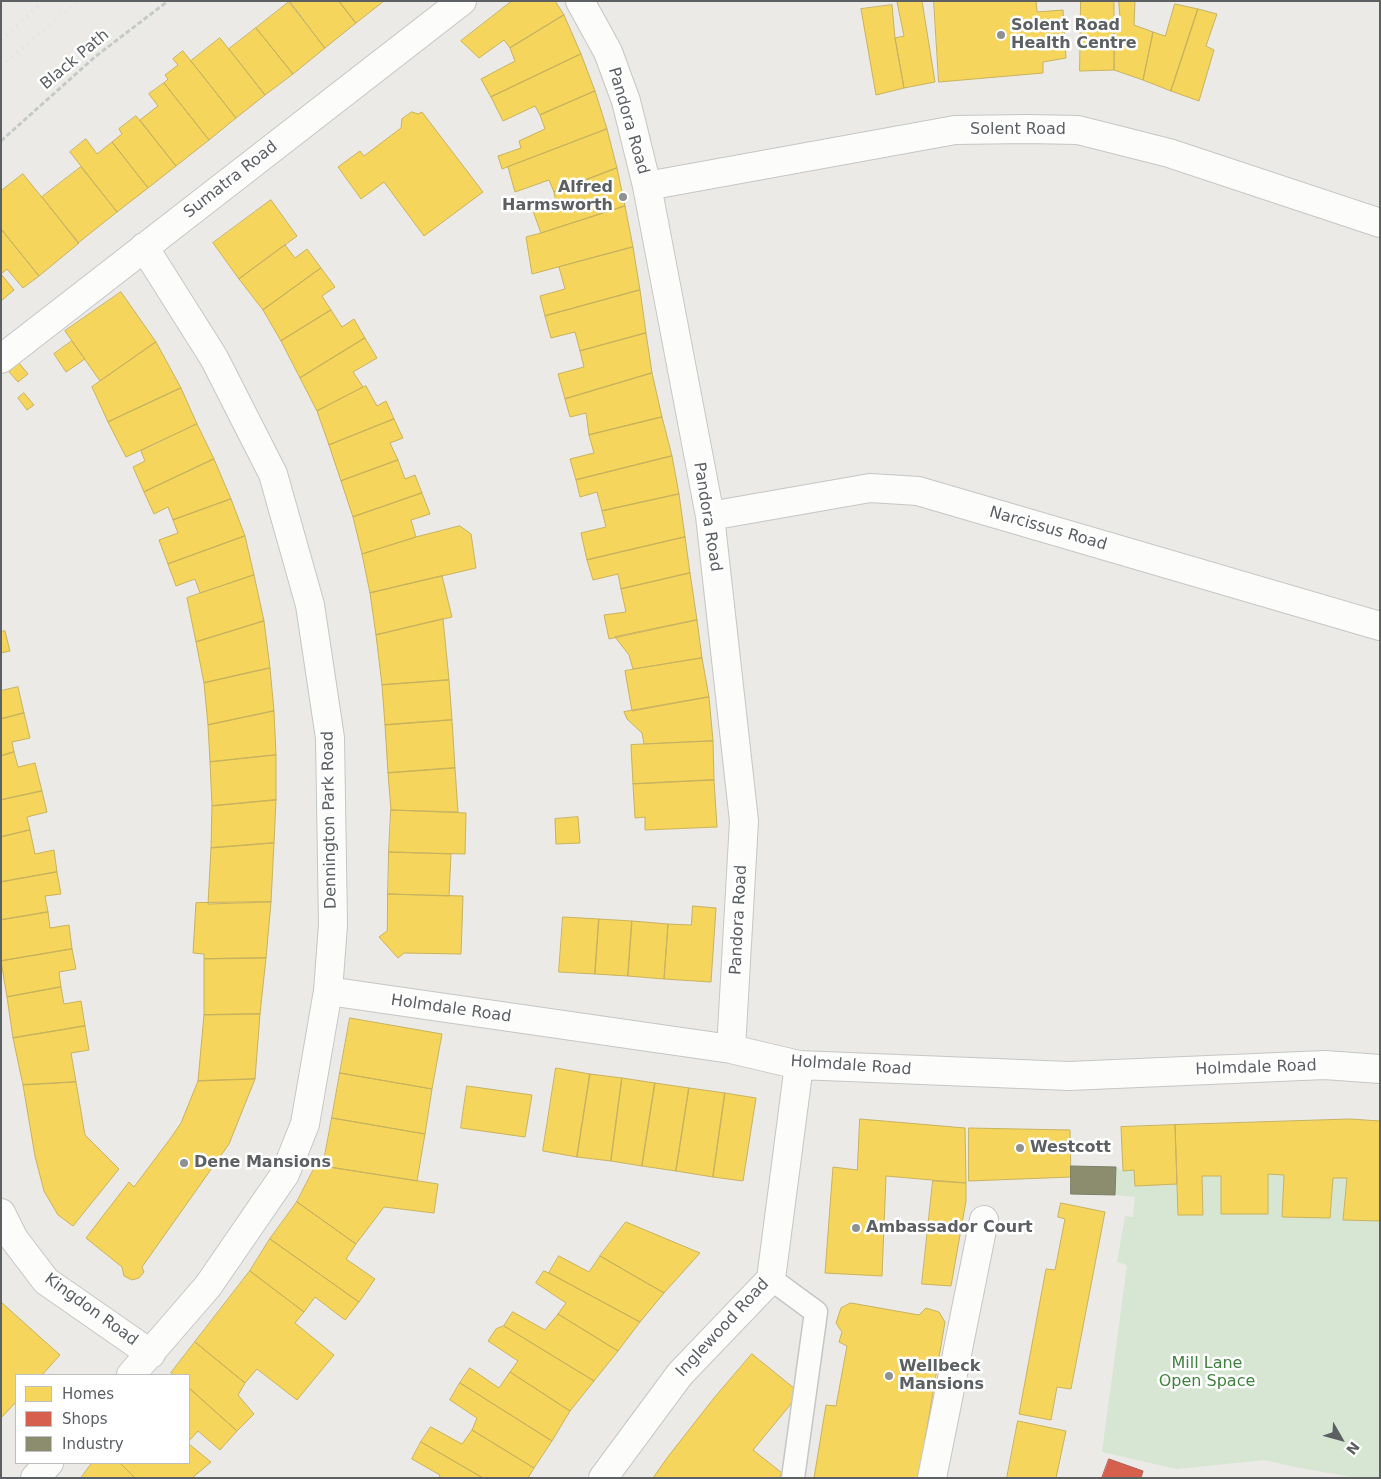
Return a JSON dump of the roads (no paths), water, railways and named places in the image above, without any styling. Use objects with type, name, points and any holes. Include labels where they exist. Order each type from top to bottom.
[{"type":"street","name":"Sumatra Road","points":[[1,359],[462,1]]},
{"type":"street","name":"Pandora Road","points":[[580,1],[608,52],[626,101],[646,186],[710,516],[744,822],[731,1049]]},
{"type":"street","name":"Solent Road","points":[[646,186],[955,130],[1027,128],[1078,130],[1169,153],[1380,223]]},
{"type":"street","name":"Dennington Park Road","points":[[132,1374],[208,1286],[285,1174],[305,1124],[328,991],[333,925],[330,738],[310,605],[273,474],[214,358],[144,247]]},
{"type":"street","name":"Narcissus Road","points":[[710,516],[870,488],[918,491],[1380,626]]},
{"type":"street","name":"Holmdale Road","points":[[328,991],[731,1049],[799,1065],[1069,1076],[1325,1065],[1380,1068]]},
{"type":"street","name":"Inglewood Road","points":[[603,1478],[680,1374],[771,1280],[799,1065]]},
{"type":"street","name":"Kingdon Road","points":[[1,1213],[14,1239],[46,1281],[151,1354]]},
{"type":"street","points":[[932,1478],[984,1220]]},
{"type":"street","points":[[35,1478],[48,1464]]},
{"type":"lane","points":[[771,1280],[816,1312],[793,1478]]},
{"type":"railway","points":[[1,40],[43,1]]},
{"type":"railway","points":[[1,66],[78,1]]},
{"type":"place","name":"Solent Road Health Centre","points":[[1001,35]]},
{"type":"place","name":"Alfred Harmsworth","points":[[623,197]]},
{"type":"place","name":"Westcott","points":[[1020,1148]]},
{"type":"place","name":"Dene Mansions","points":[[184,1163]]},
{"type":"place","name":"Ambassador Court","points":[[856,1228]]},
{"type":"place","name":"Wellbeck Mansions","points":[[889,1376]]},
{"type":"park label","name":"Mill Lane Open Space","points":[[1207,1373]]}]
